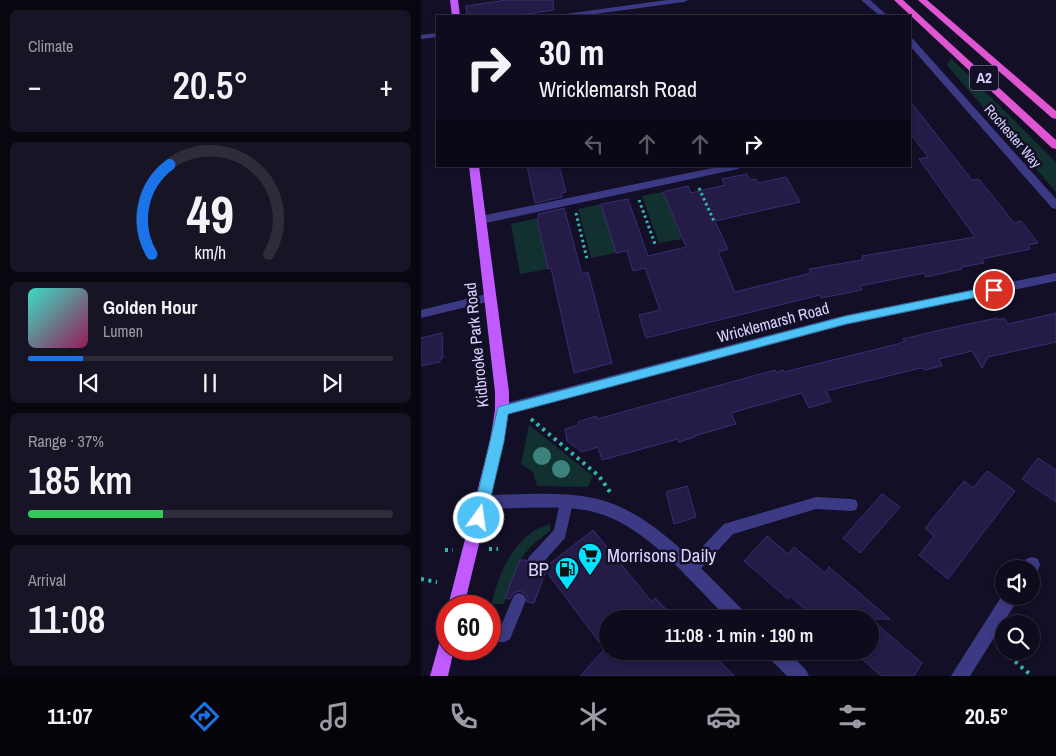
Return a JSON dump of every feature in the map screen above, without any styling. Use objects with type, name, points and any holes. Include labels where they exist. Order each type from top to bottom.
[{"type":"highway","name":"A2","points":[[892,0],[910,13],[1056,146]]},
{"type":"highway","points":[[898,0],[910,13]]},
{"type":"highway","name":"A2","points":[[924,0],[1056,116]]},
{"type":"main road","points":[[453,0],[456,15]]},
{"type":"main road","name":"Kidbrooke Park Road","points":[[459,595],[483,502],[502,410],[502,392],[474,167]]},
{"type":"main road","points":[[439,676],[443,660]]},
{"type":"street","points":[[572,15],[684,0]]},
{"type":"street","points":[[865,0],[883,15]]},
{"type":"street","points":[[421,37],[436,35]]},
{"type":"street","name":"Rochester Way","points":[[911,41],[1056,206]]},
{"type":"street","points":[[481,220],[733,167]]},
{"type":"street","name":"Wricklemarsh Road","points":[[502,410],[846,320],[1056,277]]},
{"type":"street","points":[[483,502],[566,502],[594,505],[629,518],[656,537],[731,610]]},
{"type":"street","points":[[961,676],[1006,605]]},
{"type":"street","points":[[783,660],[800,676]]},
{"type":"lane","points":[[421,314],[491,297]]},
{"type":"lane","points":[[534,562],[560,533],[566,502]]},
{"type":"lane","points":[[690,570],[729,529],[817,503],[851,505]]},
{"type":"lane","points":[[501,634],[505,634],[519,600]]},
{"type":"path","points":[[696,182],[714,222]]},
{"type":"path","points":[[637,194],[655,244]]},
{"type":"path","points":[[574,208],[587,259]]},
{"type":"path","points":[[530,418],[599,476],[613,497]]},
{"type":"path","points":[[487,549],[498,549]]},
{"type":"path","points":[[421,579],[437,582]]},
{"type":"path","points":[[986,637],[1032,676]]},
{"type":"green space","points":[[951,58],[1056,162],[1056,192],[947,65]]},
{"type":"green space","points":[[663,192],[682,239],[659,243],[642,196]]},
{"type":"green space","points":[[601,204],[616,253],[591,258],[578,209]]},
{"type":"green space","points":[[537,218],[548,269],[520,274],[511,224]]},
{"type":"green space","points":[[529,425],[593,476],[588,487],[537,486],[533,472],[521,464]]},
{"type":"green space","points":[[550,524],[550,531],[531,546],[520,560],[504,604],[501,604],[501,595],[494,595],[504,567],[518,545],[538,529]]},
{"type":"building","points":[[507,0],[553,0],[554,10],[520,15],[467,15],[466,6]]},
{"type":"building","points":[[911,102],[972,180],[979,179],[1014,223],[1021,221],[1038,243],[1028,245],[1030,249],[982,259],[984,263],[961,267],[962,269],[926,277],[924,273],[860,286],[862,290],[821,298],[820,295],[646,338],[639,315],[660,310],[645,268],[633,271],[627,251],[616,253],[601,204],[628,199],[648,256],[686,247],[663,192],[688,186],[691,193],[725,185],[722,179],[747,174],[750,180],[756,179],[758,183],[786,177],[800,202],[715,221],[728,249],[718,252],[735,292],[811,273],[809,269],[862,260],[862,256],[975,237],[919,159],[928,157],[911,134]]},
{"type":"building","points":[[527,167],[559,167],[566,192],[561,193],[562,197],[535,203]]},
{"type":"building","points":[[564,208],[582,274],[588,272],[612,363],[574,373],[551,268],[548,269],[537,218],[539,218],[538,214]]},
{"type":"building","points":[[1056,313],[1056,342],[988,357],[982,368],[972,351],[939,359],[942,366],[925,370],[921,368],[826,391],[831,401],[809,408],[802,393],[731,413],[736,424],[679,442],[678,439],[602,460],[598,447],[582,452],[567,441],[565,429],[596,416],[597,419],[775,370],[776,373],[783,370],[784,372],[898,344],[905,341],[903,339],[936,331],[997,318],[998,320],[1004,318],[1008,324]]},
{"type":"building","points":[[442,333],[443,358],[440,359],[440,362],[421,366],[421,338]]},
{"type":"building","points":[[1038,458],[1056,470],[1056,502],[1022,479]]},
{"type":"building","points":[[987,471],[1015,491],[948,579],[919,555],[934,536],[925,528],[964,481],[973,488]]},
{"type":"building","points":[[687,486],[696,517],[674,524],[666,492]]},
{"type":"building","points":[[882,494],[900,507],[860,553],[843,538]]},
{"type":"building","points":[[593,530],[652,602],[655,598],[667,610],[599,610],[599,642],[546,571],[534,603],[527,602],[526,594],[520,591],[513,593],[510,599],[505,598],[520,560],[526,560],[528,569],[533,571],[540,569],[544,564],[548,565]]},
{"type":"building","points":[[767,536],[788,554],[794,547],[825,573],[829,567],[890,619],[879,619],[879,610],[806,610],[790,596],[788,599],[744,561]]},
{"type":"building","points":[[879,626],[922,663],[914,676],[881,676],[863,660],[879,660]]},
{"type":"building","points":[[599,655],[599,660],[719,660],[734,676],[580,676]]},
{"type":"place","name":"Morrisons Daily","points":[[590,576]]},
{"type":"place","name":"BP","points":[[567,590]]},
{"type":"route","points":[[479,518],[497,441],[502,410],[846,320],[994,290]]}]
